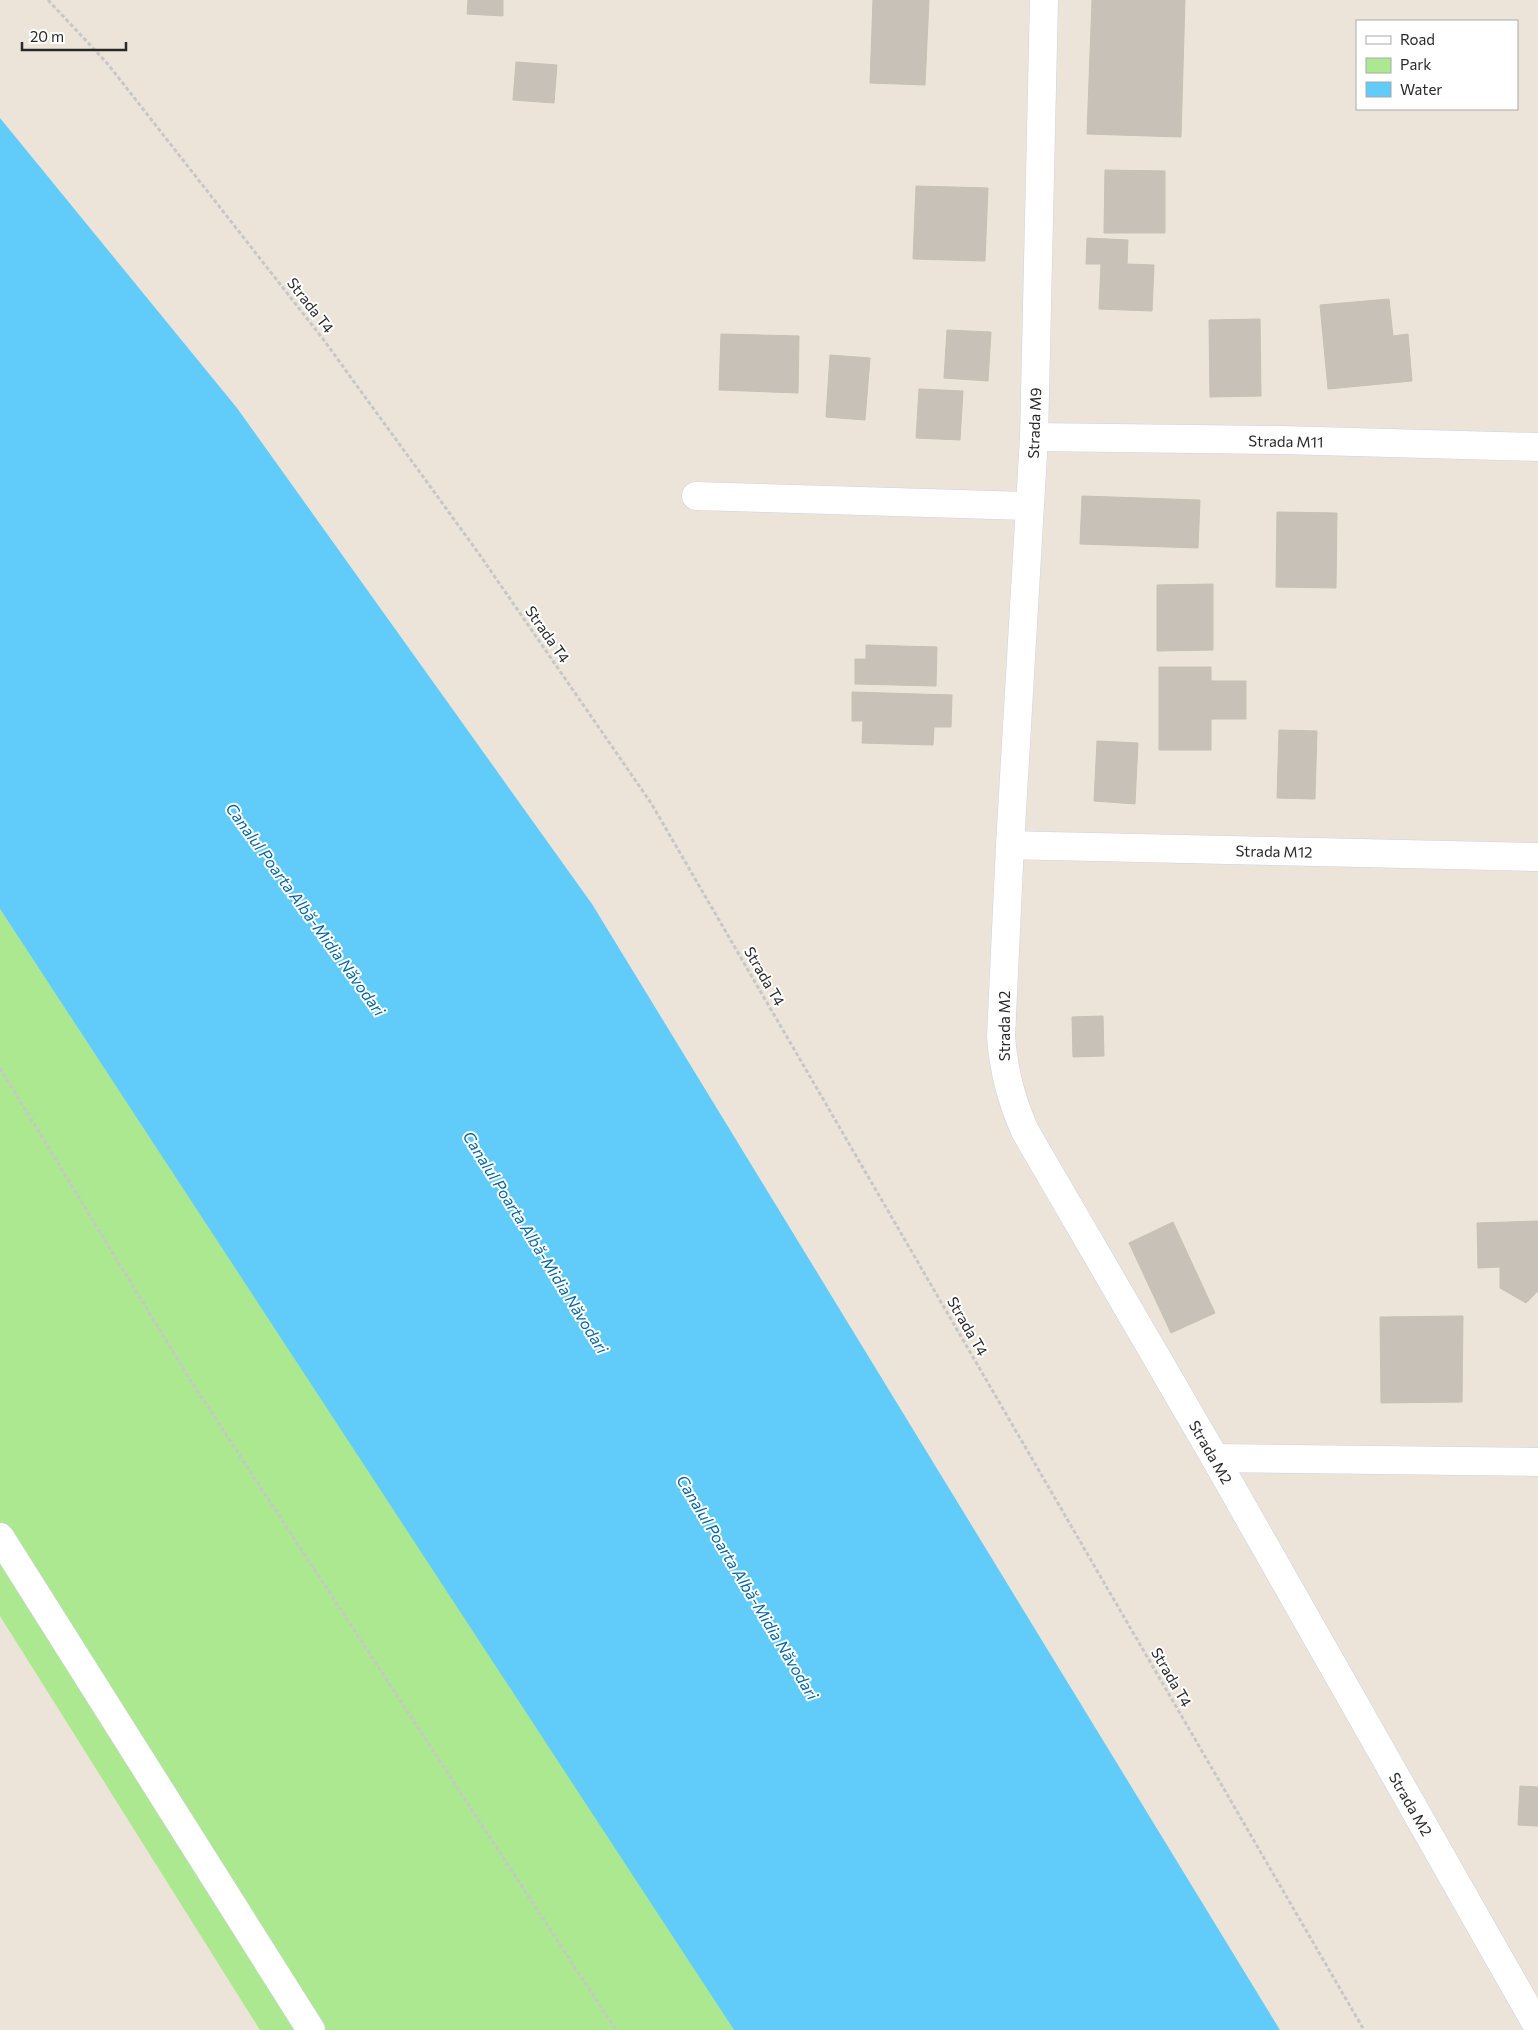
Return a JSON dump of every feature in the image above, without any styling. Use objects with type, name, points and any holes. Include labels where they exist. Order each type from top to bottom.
[{"type":"street","name":"Strada M9","points":[[1010,845],[1034,437],[1044,0]]},
{"type":"street","name":"Strada M11","points":[[1034,437],[1282,440],[1538,447]]},
{"type":"street","points":[[696,496],[1029,506]]},
{"type":"street","name":"Strada M12","points":[[1010,845],[1538,857]]},
{"type":"street","name":"Strada M2","points":[[1010,845],[1001,1037],[1004,1068],[1016,1110],[1025,1131],[1215,1458],[1538,2026]]},
{"type":"street","points":[[1215,1458],[1538,1462]]},
{"type":"street","points":[[0,1537],[311,2030]]},
{"type":"path","name":"Strada T4","points":[[48,0],[106,63],[323,338],[477,551],[651,803],[1364,2030]]},
{"type":"path","points":[[0,1068],[189,1378],[616,2030]]},
{"type":"green space","points":[[0,909],[734,2030],[260,2030],[0,1616]]},
{"type":"water","name":"Canalul Poarta Albă-Midia Năvodari","points":[[0,118],[237,408],[592,904],[1280,2030],[734,2030],[0,909]]},
{"type":"building","points":[[468,0],[503,0],[503,16],[467,14]]},
{"type":"building","points":[[873,0],[929,0],[925,85],[870,83]]},
{"type":"building","points":[[1092,0],[1185,0],[1181,137],[1087,134]]},
{"type":"building","points":[[516,62],[557,65],[554,103],[513,100]]},
{"type":"building","points":[[1105,170],[1165,171],[1165,233],[1104,233]]},
{"type":"building","points":[[916,186],[988,188],[985,261],[913,259]]},
{"type":"building","points":[[1087,238],[1128,240],[1127,264],[1154,265],[1152,311],[1099,309],[1101,264],[1086,264]]},
{"type":"building","points":[[1389,299],[1393,336],[1408,334],[1412,381],[1328,389],[1320,305]]},
{"type":"building","points":[[1260,319],[1261,396],[1210,397],[1209,320]]},
{"type":"building","points":[[947,330],[991,332],[988,381],[944,378]]},
{"type":"building","points":[[721,334],[799,336],[798,393],[719,390]]},
{"type":"building","points":[[830,355],[870,358],[865,420],[826,417]]},
{"type":"building","points":[[919,389],[963,391],[960,440],[916,438]]},
{"type":"building","points":[[1082,496],[1200,500],[1198,548],[1080,544]]},
{"type":"building","points":[[1277,512],[1337,513],[1336,588],[1276,587]]},
{"type":"building","points":[[1213,584],[1213,650],[1157,651],[1157,585]]},
{"type":"building","points":[[866,645],[937,647],[936,686],[855,684],[855,659],[866,659]]},
{"type":"building","points":[[1159,667],[1211,667],[1211,681],[1246,681],[1246,719],[1211,719],[1211,750],[1159,750]]},
{"type":"building","points":[[852,692],[952,695],[951,727],[934,727],[933,745],[862,743],[863,721],[852,721]]},
{"type":"building","points":[[1279,730],[1317,731],[1315,799],[1277,798]]},
{"type":"building","points":[[1097,741],[1138,743],[1135,804],[1094,801]]},
{"type":"building","points":[[1103,1016],[1104,1056],[1073,1057],[1072,1017]]},
{"type":"building","points":[[1538,1221],[1538,1291],[1526,1303],[1500,1288],[1500,1267],[1478,1268],[1477,1223]]},
{"type":"building","points":[[1173,1222],[1215,1313],[1171,1333],[1129,1243]]},
{"type":"building","points":[[1463,1316],[1462,1402],[1381,1403],[1380,1317]]},
{"type":"building","points":[[1520,1786],[1538,1787],[1538,1826],[1518,1825]]}]
